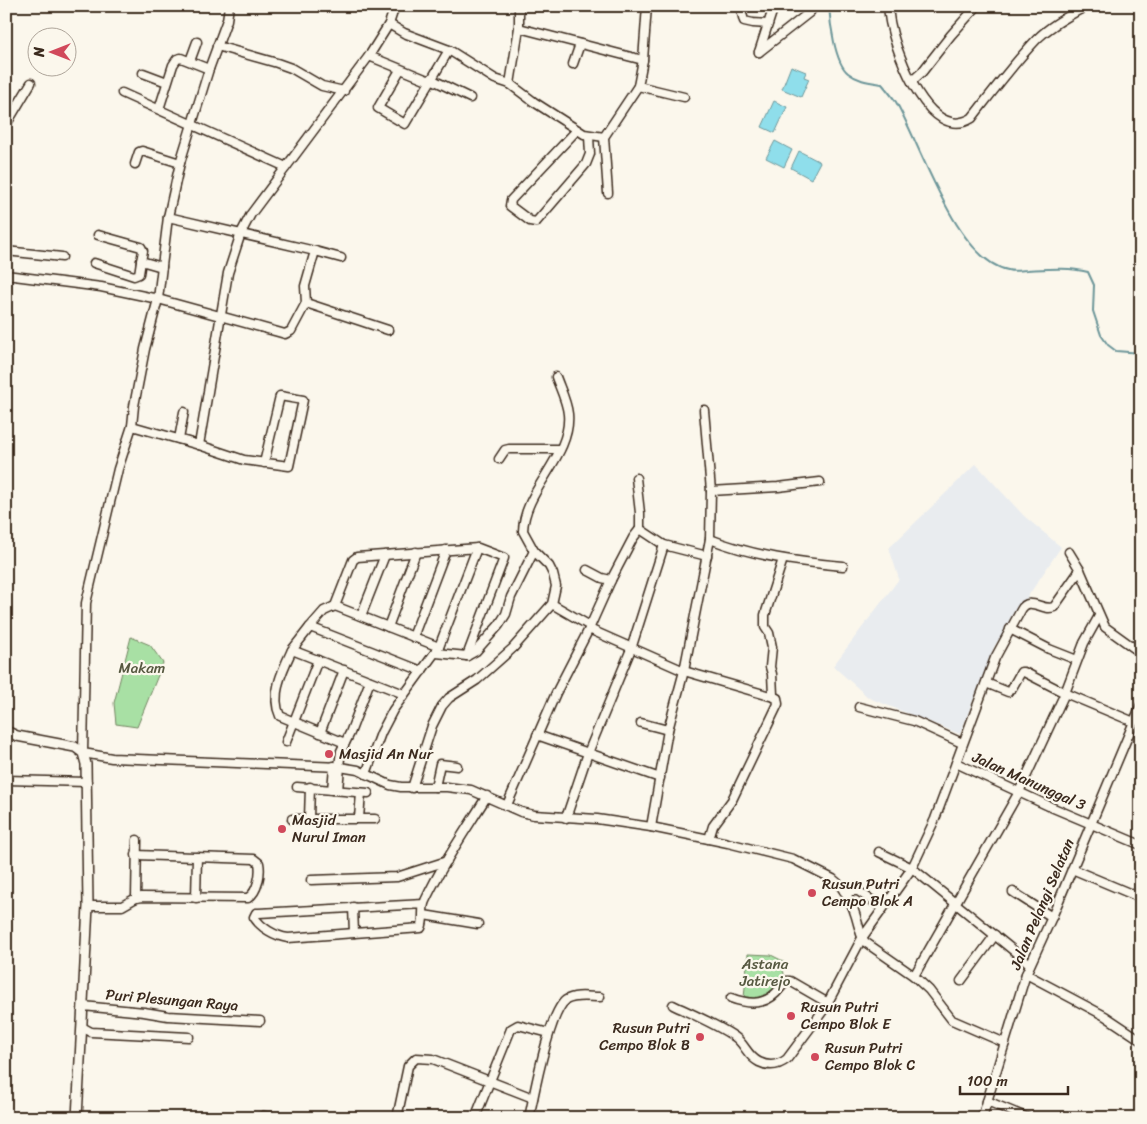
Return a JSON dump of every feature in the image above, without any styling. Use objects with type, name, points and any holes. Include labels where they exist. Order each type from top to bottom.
[{"type":"street","points":[[77,1118],[88,906],[87,782],[86,764],[82,752],[86,604],[114,487],[132,426],[145,349],[158,299],[168,217],[180,163],[209,69],[227,20],[229,6]]},
{"type":"street","points":[[200,445],[228,273],[241,233],[251,214],[344,92],[369,56],[389,24],[395,6]]},
{"type":"street","points":[[510,84],[519,28],[519,6]]},
{"type":"street","points":[[608,193],[604,137],[638,86],[643,60],[647,6]]},
{"type":"street","points":[[740,6],[744,21],[768,24]]},
{"type":"street","points":[[774,6],[759,52],[815,6],[822,8],[822,6]]},
{"type":"street","points":[[888,6],[890,25],[896,46],[912,81],[925,103],[936,115],[945,121],[954,123],[972,118],[1012,65],[1038,39],[1051,27],[1086,6]]},
{"type":"street","points":[[912,81],[922,72],[977,6]]},
{"type":"street","points":[[389,24],[404,33],[449,50],[495,79],[510,84],[534,102],[588,136],[604,137]]},
{"type":"street","points":[[519,28],[643,60]]},
{"type":"street","points":[[190,61],[197,42]]},
{"type":"street","points":[[573,64],[580,44]]},
{"type":"street","points":[[217,46],[292,68],[322,86],[344,92]]},
{"type":"street","points":[[400,70],[378,108],[403,124],[406,123],[449,50]]},
{"type":"street","points":[[369,56],[400,70],[431,80],[470,98]]},
{"type":"street","points":[[160,106],[175,61],[181,58],[209,69]]},
{"type":"street","points":[[143,73],[167,82]]},
{"type":"street","points":[[6,125],[30,83]]},
{"type":"street","points":[[638,86],[684,97]]},
{"type":"street","points":[[122,93],[286,167]]},
{"type":"street","points":[[577,130],[511,200],[510,206],[530,221],[536,222],[586,164],[590,154],[588,136]]},
{"type":"street","points":[[135,164],[139,152],[142,151],[180,163]]},
{"type":"street","points":[[168,217],[341,258]]},
{"type":"street","points":[[94,263],[134,276],[139,274],[143,251],[141,247],[98,235]]},
{"type":"street","points":[[6,251],[62,257]]},
{"type":"street","points":[[6,275],[101,287],[158,299],[285,334],[291,331],[306,303],[305,286],[315,251]]},
{"type":"street","points":[[141,261],[162,267]]},
{"type":"street","points":[[306,303],[388,330]]},
{"type":"street","points":[[412,788],[432,726],[442,706],[449,698],[477,680],[513,648],[552,604],[556,586],[553,574],[549,566],[534,551],[524,535],[523,527],[532,500],[567,433],[568,412],[556,377]]},
{"type":"street","points":[[132,426],[200,445],[244,460],[264,463],[289,466],[304,402],[302,400],[282,396],[278,398],[264,463]]},
{"type":"street","points":[[651,827],[668,730],[684,671],[710,539],[711,491],[704,410]]},
{"type":"street","points":[[179,439],[184,412]]},
{"type":"street","points":[[499,459],[505,450],[509,449],[560,449]]},
{"type":"street","points":[[507,805],[556,693],[590,628],[611,580],[633,538],[640,529],[636,478]]},
{"type":"street","points":[[711,491],[778,487],[820,482]]},
{"type":"street","points":[[640,529],[664,544],[707,556]]},
{"type":"street","points":[[710,539],[729,546],[783,559],[843,566]]},
{"type":"street","points":[[566,818],[588,753],[631,649],[664,544]]},
{"type":"street","points":[[345,742],[282,718],[279,714],[276,693],[292,650],[324,611],[335,606],[355,558],[476,548],[504,558],[467,656]]},
{"type":"street","points":[[366,774],[393,710],[438,650],[476,548]]},
{"type":"street","points":[[413,637],[446,550]]},
{"type":"street","points":[[335,606],[413,637],[438,650],[467,656],[476,651],[501,622],[534,551]]},
{"type":"street","points":[[388,627],[416,552]]},
{"type":"street","points":[[1069,552],[1080,570],[1105,627],[1141,652]]},
{"type":"street","points":[[361,616],[385,555]]},
{"type":"street","points":[[772,695],[770,667],[772,647],[769,633],[765,627],[765,615],[783,559]]},
{"type":"street","points":[[588,570],[602,578],[611,580]]},
{"type":"street","points":[[673,1005],[738,1039],[749,1055],[758,1062],[770,1066],[780,1064],[787,1059],[828,1002],[862,938],[912,868],[927,839],[995,658],[1023,606],[1030,603],[1048,609],[1054,607],[1080,570]]},
{"type":"street","points":[[552,604],[590,628],[631,649],[684,671],[777,698],[778,704],[732,800],[713,826],[709,839]]},
{"type":"street","points":[[914,976],[1019,792],[1065,693],[1090,630],[1099,616]]},
{"type":"street","points":[[310,627],[422,671]]},
{"type":"street","points":[[1010,629],[1049,649],[1077,660]]},
{"type":"street","points":[[292,650],[404,694]]},
{"type":"street","points":[[286,742],[318,660]]},
{"type":"street","points":[[320,733],[344,670]]},
{"type":"street","points":[[986,683],[1010,690],[1023,672],[1065,693],[1134,722]]},
{"type":"street","points":[[335,790],[337,766],[341,751],[370,680]]},
{"type":"street","name":"Jalan Pelangi Selatan","points":[[982,1118],[1026,974],[1092,824],[1141,705]]},
{"type":"street","points":[[859,707],[914,721],[962,743]]},
{"type":"street","points":[[641,723],[668,730]]},
{"type":"street","points":[[6,731],[17,736],[75,747],[82,752],[112,758],[337,766],[366,774],[390,785],[412,788],[460,788],[487,796],[534,816],[597,819],[651,827],[782,856],[805,864],[833,878],[844,890],[854,910],[862,938],[869,946],[914,976],[929,990],[952,1020],[1005,1043]]},
{"type":"street","points":[[537,735],[660,778]]},
{"type":"street","name":"Jalan Manunggal 3","points":[[956,763],[1141,844]]},
{"type":"street","points":[[435,787],[440,764],[457,766]]},
{"type":"street","points":[[6,780],[87,782]]},
{"type":"street","points":[[298,787],[364,793],[359,818]]},
{"type":"street","points":[[309,818],[310,787]]},
{"type":"street","points":[[424,904],[256,913],[254,917],[265,928],[281,937],[354,933],[418,928],[422,926],[424,904],[447,861],[487,796]]},
{"type":"street","points":[[292,819],[375,819]]},
{"type":"street","points":[[136,840],[136,898]]},
{"type":"street","points":[[879,852],[912,868],[1030,964]]},
{"type":"street","points":[[88,906],[122,906],[136,898],[250,897],[254,892],[260,870],[259,863],[254,859],[136,855]]},
{"type":"street","points":[[196,856],[196,898]]},
{"type":"street","points":[[311,880],[397,877],[447,861]]},
{"type":"street","points":[[1072,869],[1141,898]]},
{"type":"street","points":[[844,890],[858,891],[883,908]]},
{"type":"street","points":[[1013,892],[1052,917]]},
{"type":"street","points":[[353,907],[354,933]]},
{"type":"street","points":[[424,915],[478,924]]},
{"type":"street","points":[[961,981],[995,935]]},
{"type":"street","points":[[1026,974],[1105,1016],[1141,1040]]},
{"type":"street","points":[[731,998],[743,1003],[755,1004],[767,1000],[787,981],[790,981],[828,1002]]},
{"type":"street","points":[[529,1118],[549,1033],[558,1009],[566,1000],[578,996],[600,997]]},
{"type":"street","name":"Puri Plesungan Raya","points":[[83,1006],[158,1015],[260,1021]]},
{"type":"street","points":[[475,1118],[511,1028],[518,1025],[549,1033]]},
{"type":"street","points":[[82,1027],[91,1032],[189,1037]]},
{"type":"street","points":[[397,1118],[408,1066],[416,1058],[433,1059],[490,1083],[533,1098]]},
{"type":"street","points":[[987,1101],[1028,1118]]},
{"type":"street","points":[[259,1118],[263,1116],[280,1118]]},
{"type":"shaded area","points":[[976,464],[1024,516],[1061,547],[994,647],[960,734],[869,698],[833,666],[899,579],[889,548]]},
{"type":"green space","name":"Makam","points":[[131,637],[150,645],[163,663],[137,727],[116,724],[114,703]]},
{"type":"green space","name":"Astana Jatirejo","points":[[748,954],[771,955],[783,961],[784,977],[775,990],[762,998],[744,998]]},
{"type":"water","points":[[791,66],[806,72],[804,77],[809,79],[801,97],[782,89]]},
{"type":"water","points":[[774,101],[787,107],[775,133],[762,127]]},
{"type":"water","points":[[775,141],[792,150],[784,167],[766,158]]},
{"type":"water","points":[[799,151],[820,162],[811,179],[791,168]]},
{"type":"waterway","points":[[829,6],[834,42],[843,68],[856,78],[882,84],[896,102],[942,198],[956,224],[972,246],[989,262],[1010,271],[1073,269],[1088,272],[1094,285],[1093,311],[1101,335],[1108,345],[1116,351],[1141,353]]},
{"type":"place","name":"Masjid An Nur","points":[[329,754]]},
{"type":"place","name":"Masjid Nurul Iman","points":[[282,829]]},
{"type":"place","name":"Rusun Putri Cempo Blok A","points":[[812,893]]},
{"type":"place","name":"Rusun Putri Cempo Blok E","points":[[791,1016]]},
{"type":"place","name":"Rusun Putri Cempo Blok B","points":[[700,1037]]},
{"type":"place","name":"Rusun Putri Cempo Blok C","points":[[815,1057]]}]
